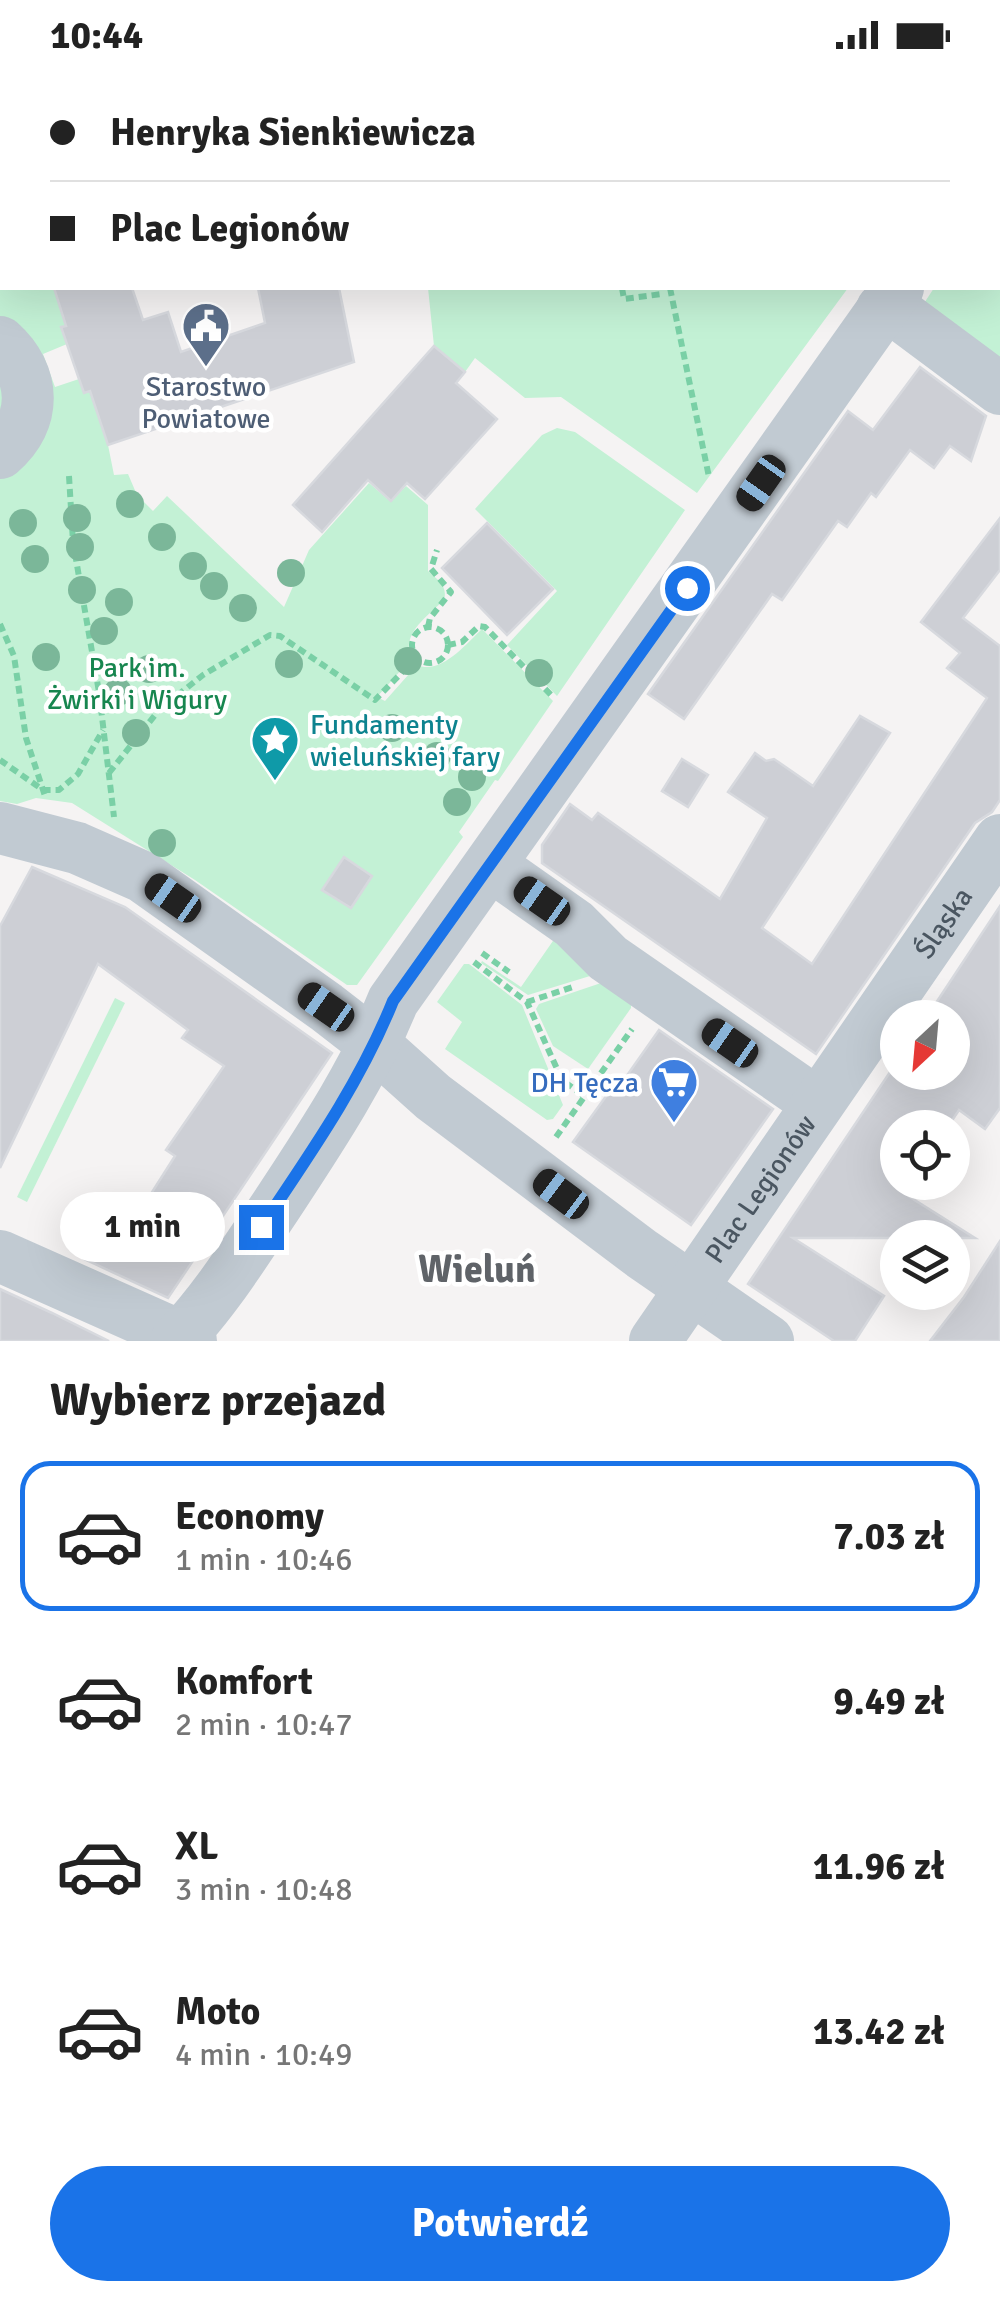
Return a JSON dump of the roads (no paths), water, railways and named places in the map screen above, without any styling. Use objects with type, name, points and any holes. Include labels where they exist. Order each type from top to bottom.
[{"type":"street","points":[[0,1256],[183,1339],[339,1111],[375,1045],[393,1001],[890,298],[902,316],[1000,389]]},
{"type":"street","points":[[0,342],[16,358],[29,394],[22,428],[0,453]]},
{"type":"street","name":"Plac Legionów","points":[[0,828],[77,848],[142,877],[375,1045],[462,1119],[691,1290]]},
{"type":"street","name":"Śląska","points":[[818,1104],[1000,840]]},
{"type":"street","name":"Plac Legionów","points":[[490,865],[574,924],[608,958],[818,1104],[655,1341]]},
{"type":"street","points":[[691,1290],[768,1341]]},
{"type":"place","name":"Starostwo Powiatowe","points":[[206,368]]},
{"type":"place","name":"Fundamenty wieluńskiej fary","points":[[275,782]]},
{"type":"place","name":"DH Tęcza","points":[[674,1124]]},
{"type":"district","name":"Wieluń","points":[[477,1269]]},
{"type":"park label","name":"Park im. Żwirki i Wigury","points":[[137,683]]}]
